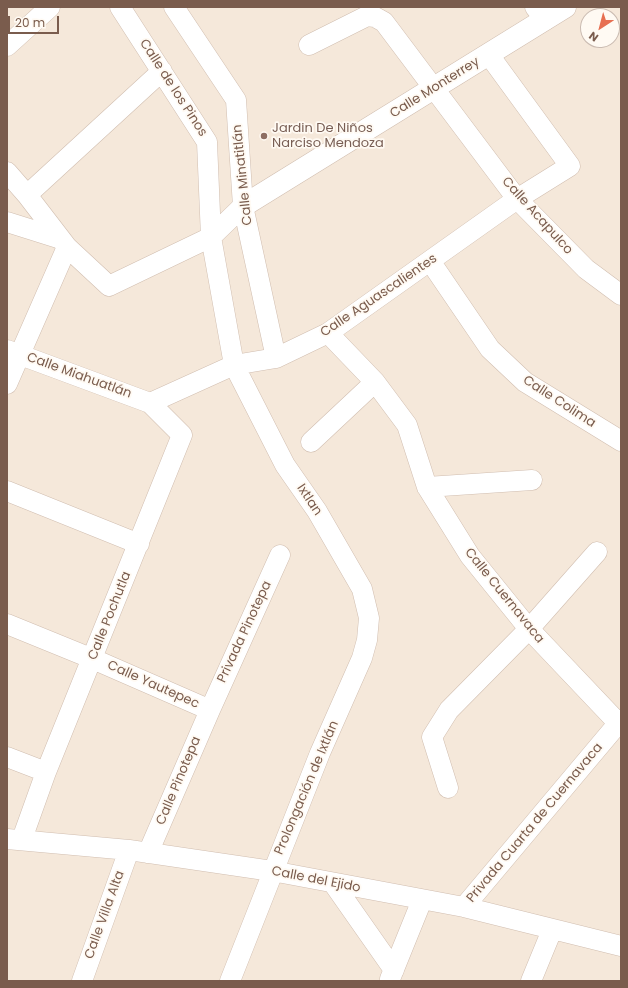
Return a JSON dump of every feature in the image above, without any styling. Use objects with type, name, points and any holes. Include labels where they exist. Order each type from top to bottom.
[{"type":"street","points":[[7,46],[50,7]]},
{"type":"street","name":"Calle de los Pinos","points":[[120,7],[207,142],[212,237],[234,365]]},
{"type":"street","name":"Calle Minatitlán","points":[[174,7],[236,100],[243,206],[276,358]]},
{"type":"street","name":"Calle Monterrey","points":[[243,206],[489,55],[540,13],[565,7]]},
{"type":"street","name":"Calle Acapulco","points":[[309,45],[367,16],[375,17],[384,22],[433,89],[518,199],[586,269],[621,295]]},
{"type":"street","name":"Calle Aguascalientes","points":[[150,403],[234,365],[276,358],[328,333],[518,199],[570,166],[489,55]]},
{"type":"street","points":[[28,195],[162,71]]},
{"type":"street","points":[[7,172],[28,195],[64,243],[109,286],[212,237],[243,206]]},
{"type":"street","points":[[7,222],[64,243]]},
{"type":"street","points":[[7,384],[14,352],[64,243]]},
{"type":"street","name":"Calle Colima","points":[[430,261],[490,349],[525,382],[621,441]]},
{"type":"street","name":"Calle Cuernavaca","points":[[328,333],[375,382],[407,425],[427,487],[470,556],[529,629],[620,723]]},
{"type":"street","name":"Calle Miahuatlán","points":[[14,352],[150,403]]},
{"type":"street","name":"Ixtlan","points":[[234,365],[286,465],[317,511],[362,589],[369,618],[367,640]]},
{"type":"street","points":[[311,442],[375,382]]},
{"type":"street","name":"Calle Pochutla","points":[[14,839],[46,772],[93,659],[182,435],[150,403]]},
{"type":"street","points":[[427,487],[532,480]]},
{"type":"street","points":[[7,491],[139,544]]},
{"type":"street","points":[[448,788],[432,737],[449,710],[529,629],[597,552]]},
{"type":"street","name":"Privada Pinotepa","points":[[210,710],[280,555]]},
{"type":"street","name":"Calle Yautepec","points":[[7,624],[93,659],[210,710]]},
{"type":"street","name":"Prolongación de Ixtlán","points":[[230,981],[272,871],[320,753],[362,658],[367,640]]},
{"type":"street","name":"Calle Pinotepa","points":[[148,853],[210,710]]},
{"type":"street","name":"Privada Cuarta de Cuernavaca","points":[[464,907],[620,723]]},
{"type":"street","points":[[7,757],[46,772]]},
{"type":"street","name":"Calle del Ejido","points":[[14,839],[129,850],[272,871],[464,907],[621,946]]},
{"type":"street","name":"Calle Villa Alta","points":[[82,981],[129,850]]},
{"type":"street","points":[[333,883],[392,976]]},
{"type":"street","points":[[392,976],[422,900]]},
{"type":"street","points":[[531,981],[552,930]]},
{"type":"shaded area","points":[[7,7],[621,7],[621,981],[7,981]]},
{"type":"place","name":"Jardin De Niños Narciso Mendoza","points":[[264,136]]}]
